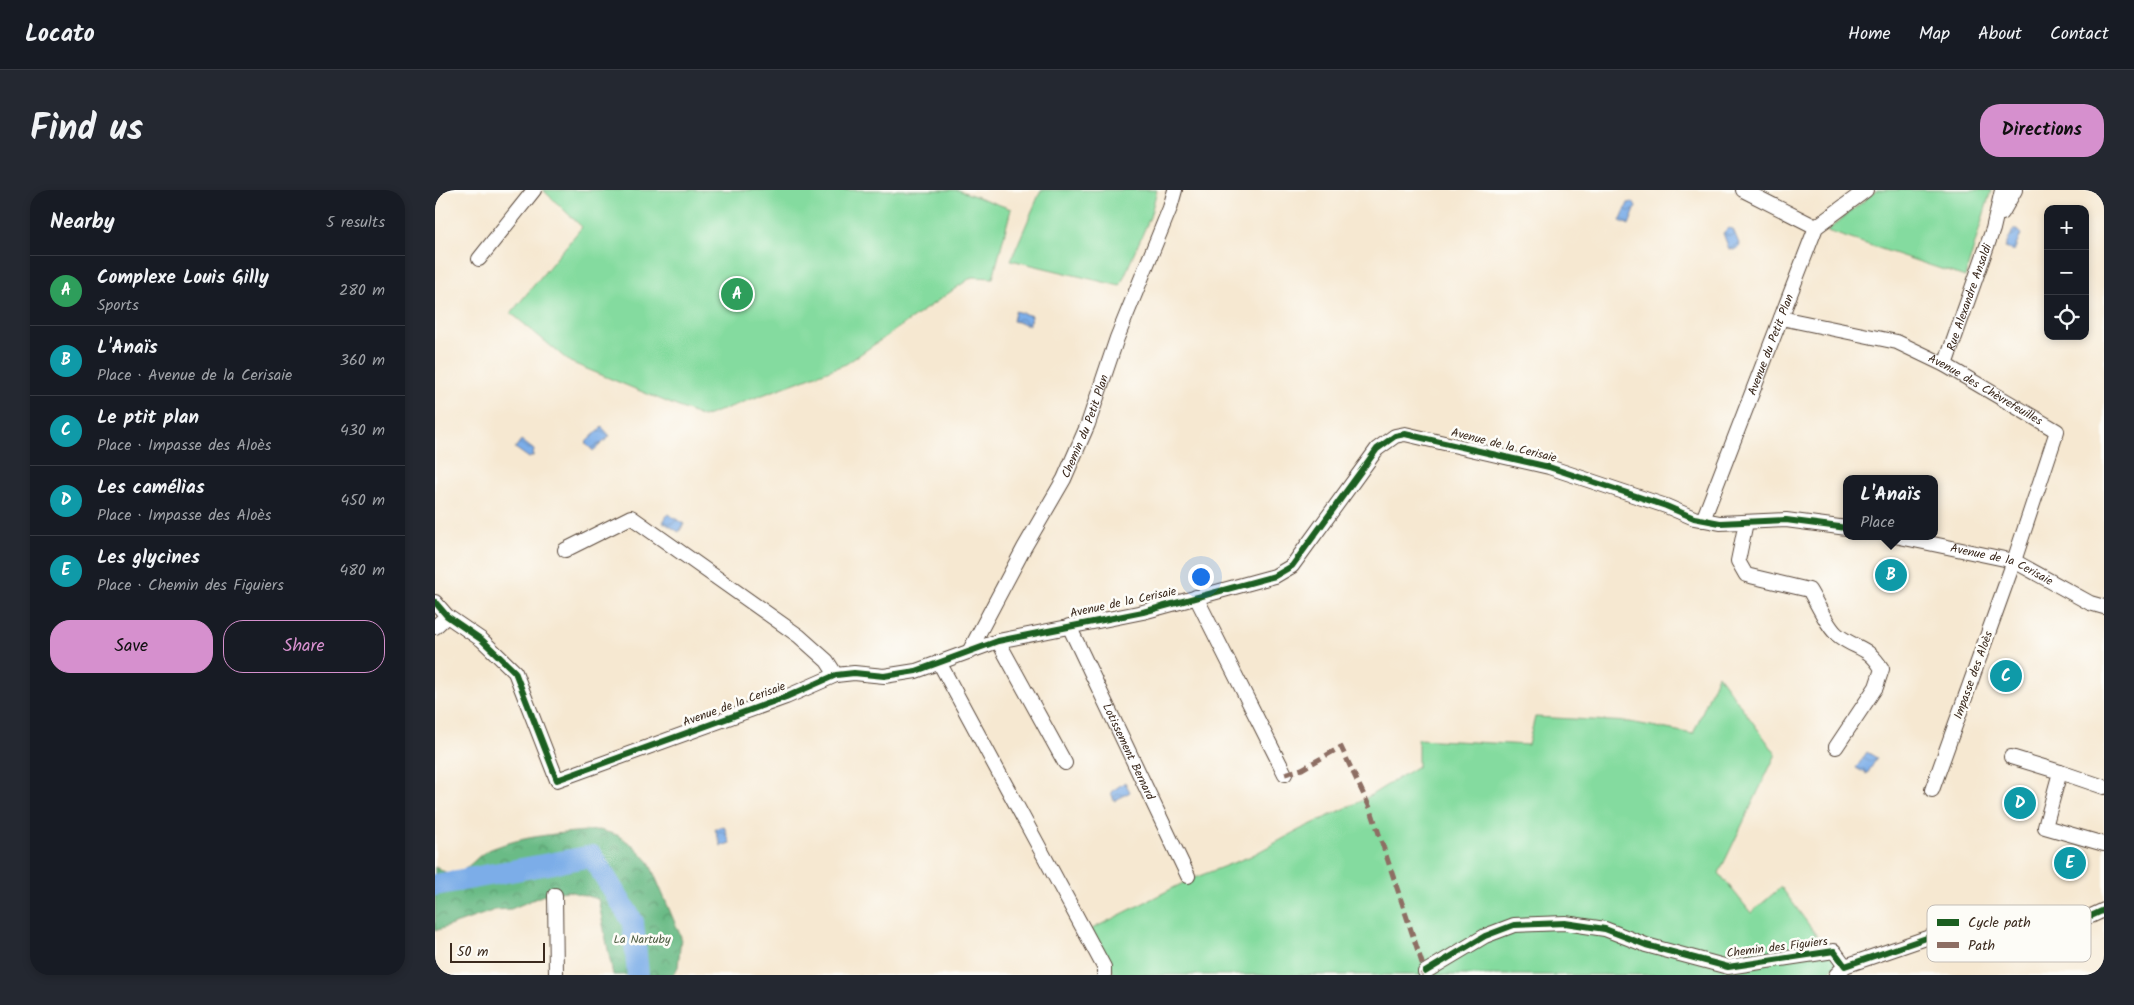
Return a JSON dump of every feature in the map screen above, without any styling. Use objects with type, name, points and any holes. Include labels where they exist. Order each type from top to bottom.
[{"type":"street","points":[[479,258],[534,190]]},
{"type":"street","name":"Chemin du Petit Plan","points":[[971,650],[1071,464],[1088,424],[1117,338],[1170,208],[1175,190]]},
{"type":"street","points":[[1743,190],[1816,227],[1866,190]]},
{"type":"street","name":"Rue Alexandre Ansaldi","points":[[1945,365],[1993,229],[2002,190]]},
{"type":"street","name":"Rue Alexandre Ansaldi","points":[[1993,229],[2015,190]]},
{"type":"street","name":"Avenue du Petit Plan","points":[[1703,520],[1816,227]]},
{"type":"street","name":"Avenue des Chèvrefeuilles","points":[[1781,318],[1897,342],[1945,365],[2057,431],[2013,561]]},
{"type":"street","name":"Avenue de la Cerisaie","points":[[447,616],[482,640],[515,672],[557,780],[777,700],[836,675],[854,673],[884,676],[916,671],[998,641],[1143,612],[1285,572],[1292,566],[1377,449],[1395,436],[1405,434],[1549,467],[1703,520],[1721,523],[1786,520],[1843,527]]},
{"type":"street","points":[[565,550],[631,517],[799,636],[827,660],[836,675]]},
{"type":"street","points":[[1746,522],[1737,561],[1746,575],[1809,590],[1837,636],[1874,657],[1882,669],[1876,688],[1836,747]]},
{"type":"street","name":"Avenue de la Cerisaie","points":[[1914,540],[2013,561],[2064,589],[2104,607]]},
{"type":"street","name":"Impasse des Aloès","points":[[1932,790],[2013,561]]},
{"type":"street","points":[[1196,597],[1285,774]]},
{"type":"street","points":[[435,602],[447,616],[435,627]]},
{"type":"street","name":"Lotissement Bernard","points":[[1069,626],[1188,876]]},
{"type":"street","points":[[998,641],[1065,763]]},
{"type":"street","points":[[939,662],[1104,967],[1104,975]]},
{"type":"street","points":[[2011,757],[2104,788]]},
{"type":"street","points":[[2060,772],[2045,827],[2104,844]]},
{"type":"street","points":[[555,895],[556,975]]},
{"type":"street","name":"Chemin des Figuiers","points":[[2091,916],[2104,910]]},
{"type":"street","name":"Chemin des Figuiers","points":[[1425,972],[1485,936],[1514,925],[1565,923],[1605,929],[1646,944],[1728,967],[1834,951],[1840,970],[1927,938]]},
{"type":"green space","points":[[543,190],[958,190],[1011,209],[993,278],[972,277],[846,364],[703,417],[570,362],[511,313],[582,227]]},
{"type":"green space","points":[[1041,190],[1157,190],[1150,217],[1120,286],[1011,260]]},
{"type":"green space","points":[[1877,190],[1991,190],[1965,277],[1827,231]]},
{"type":"green space","points":[[1718,675],[1776,754],[1719,873],[1751,913],[1781,887],[1837,963],[1827,975],[1115,975],[1090,930],[1189,880],[1251,856],[1299,830],[1363,800],[1418,766],[1418,739],[1528,745],[1535,717],[1630,722],[1693,734]]},
{"type":"green space","name":"La Nartuby","points":[[599,830],[617,835],[634,846],[649,862],[681,937],[678,967],[673,975],[613,975],[598,899],[568,891],[544,895],[511,909],[495,910],[435,931],[435,867],[453,876],[463,871],[481,855],[504,844],[544,835]]},
{"type":"water","points":[[1633,202],[1636,207],[1629,225],[1620,221],[1628,203]]},
{"type":"water","points":[[1728,228],[1733,229],[1740,246],[1734,250],[1729,249],[1723,233]]},
{"type":"water","points":[[2013,230],[2017,230],[2021,234],[2014,251],[2005,248]]},
{"type":"water","points":[[1015,311],[1032,316],[1029,325],[1013,321]]},
{"type":"water","points":[[602,427],[610,436],[593,451],[585,443]]},
{"type":"water","points":[[521,440],[534,450],[533,456],[529,458],[515,448]]},
{"type":"water","points":[[668,514],[684,524],[679,532],[663,522]]},
{"type":"water","points":[[1867,752],[1877,758],[1867,774],[1856,768]]},
{"type":"water","points":[[1125,782],[1130,792],[1114,801],[1111,792]]},
{"type":"water","points":[[724,826],[730,843],[721,846],[715,829]]},
{"type":"waterway","name":"La Nartuby","points":[[435,885],[592,856],[633,922],[638,975]]},
{"type":"marked path","points":[[1285,774],[1302,769],[1341,747],[1371,810],[1425,972],[1421,975]]},
{"type":"cycle path","points":[[435,602],[447,616],[482,640],[515,672],[557,780],[786,697],[836,675],[854,673],[884,676],[916,671],[998,641],[1143,612],[1275,576],[1292,566],[1377,449],[1395,436],[1405,434],[1549,467],[1666,506],[1694,518],[1720,523],[1786,520],[1843,527]]},
{"type":"cycle path","points":[[2091,916],[2104,910]]},
{"type":"cycle path","points":[[1425,972],[1485,936],[1514,925],[1565,923],[1605,929],[1646,945],[1728,967],[1834,951],[1845,966],[1927,938]]},
{"type":"place","name":"Complexe Louis Gilly","points":[[737,294]]},
{"type":"place","name":"L'Anaïs","points":[[1891,575]]},
{"type":"place","name":"Le ptit plan","points":[[2006,676]]},
{"type":"place","name":"Les camélias","points":[[2020,803]]},
{"type":"place","name":"Les glycines","points":[[2070,863]]}]
